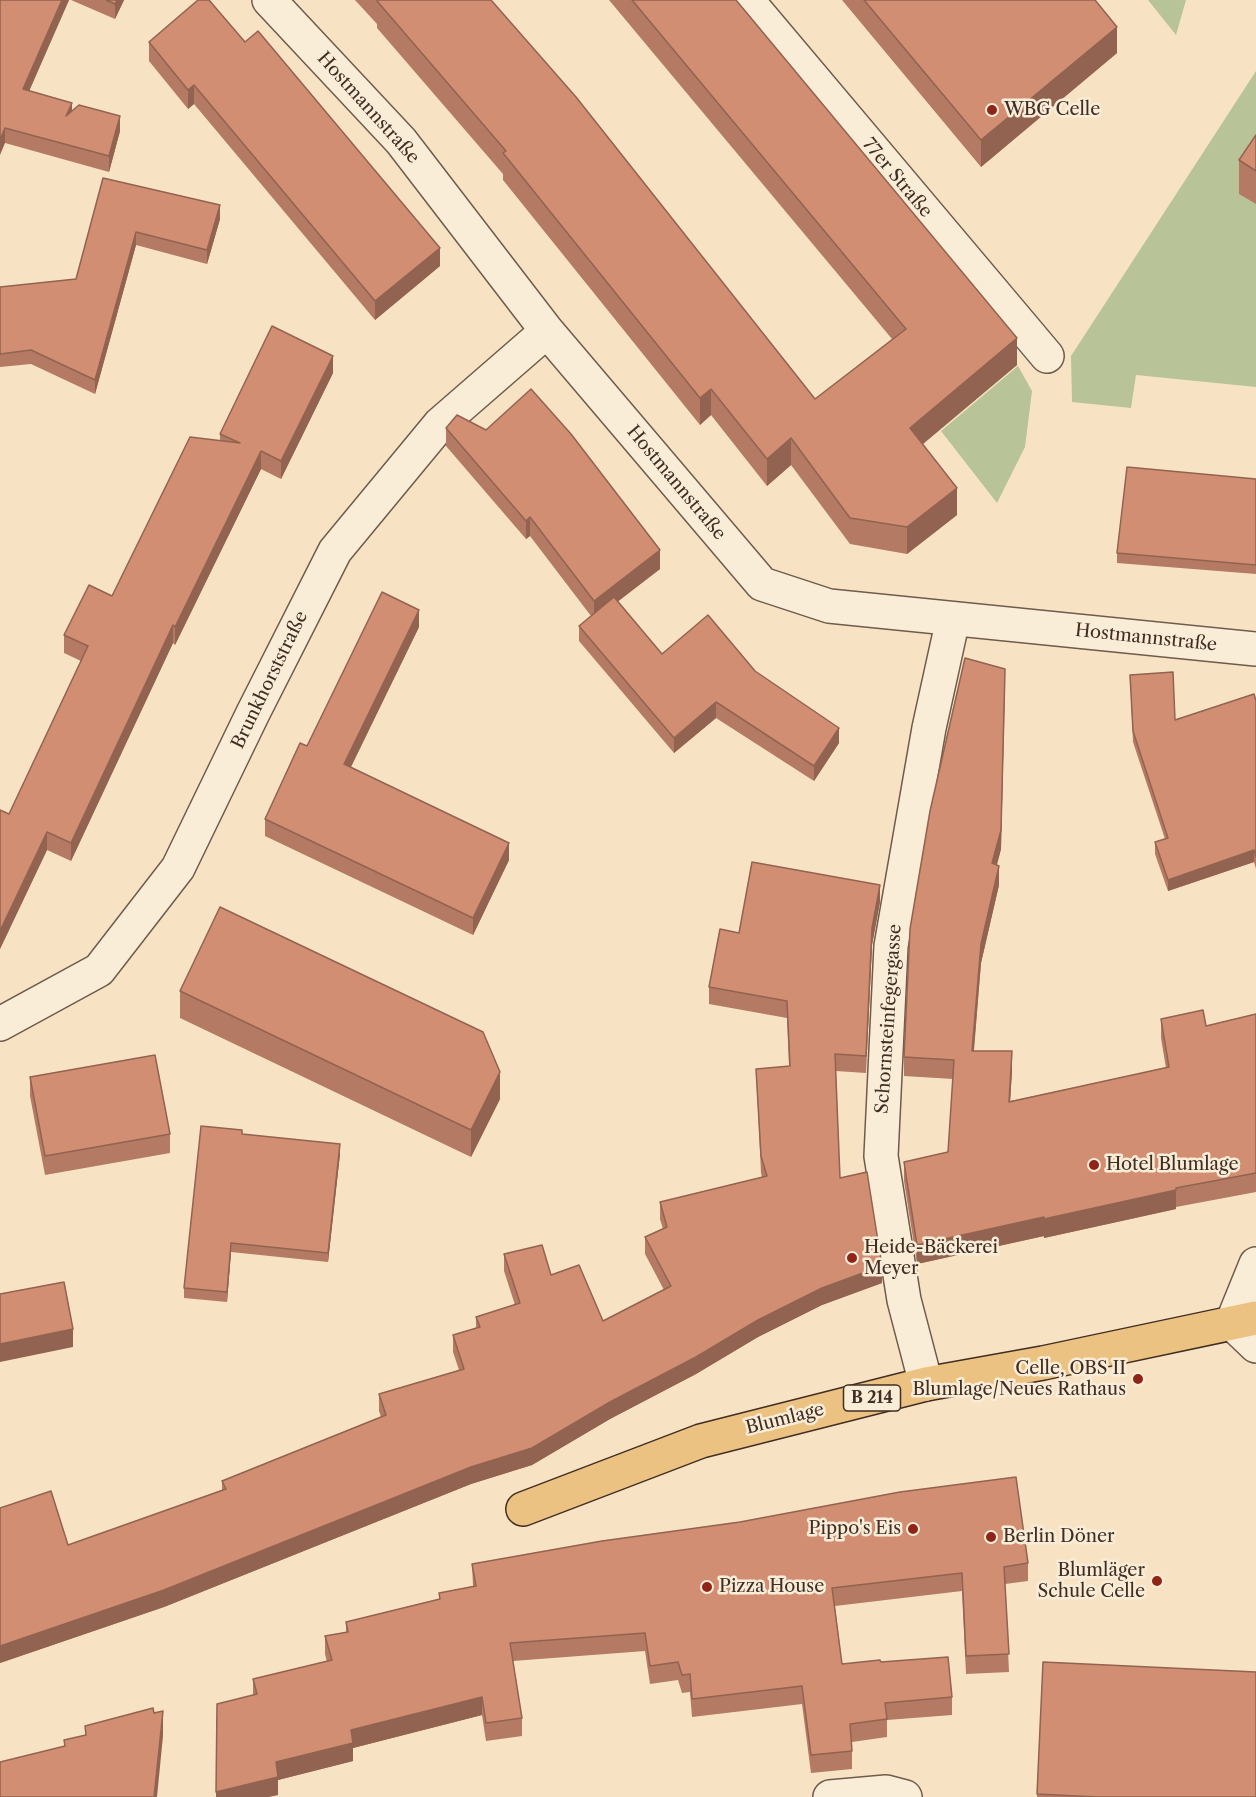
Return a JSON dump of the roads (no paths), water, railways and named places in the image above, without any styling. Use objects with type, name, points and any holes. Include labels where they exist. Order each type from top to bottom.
[{"type":"main road","name":"Blumlage","points":[[523,1509],[701,1441],[926,1384],[1043,1363],[1244,1320]]},
{"type":"street","name":"Hostmannstraße","points":[[269,0],[401,141],[547,331],[762,584],[829,606],[1256,649]]},
{"type":"street","name":"77er Straße","points":[[747,0],[1047,356]]},
{"type":"street","name":"Brunkhorststraße","points":[[0,1024],[99,970],[178,868],[335,551],[440,424],[547,331]]},
{"type":"street","name":"Schornsteinfegergasse","points":[[926,1384],[904,1300],[881,1156],[891,946],[929,728],[953,619]]},
{"type":"street","points":[[1256,1264],[1244,1320],[1256,1346]]},
{"type":"street","points":[[830,1797],[886,1792],[904,1797]]},
{"type":"place","name":"WBG Celle","points":[[992,110]]},
{"type":"place","name":"Hotel Blumlage","points":[[1094,1165]]},
{"type":"place","name":"Heide-Bäckerei Meyer","points":[[852,1258]]},
{"type":"place","name":"Celle, OBS II Blumlage/Neues Rathaus","points":[[1138,1379]]},
{"type":"place","name":"Pippo's Eis","points":[[913,1529]]},
{"type":"place","name":"Berlin Döner","points":[[991,1537]]},
{"type":"place","name":"Blumläger Schule Celle","points":[[1157,1581]]},
{"type":"place","name":"Pizza House","points":[[707,1587]]}]
